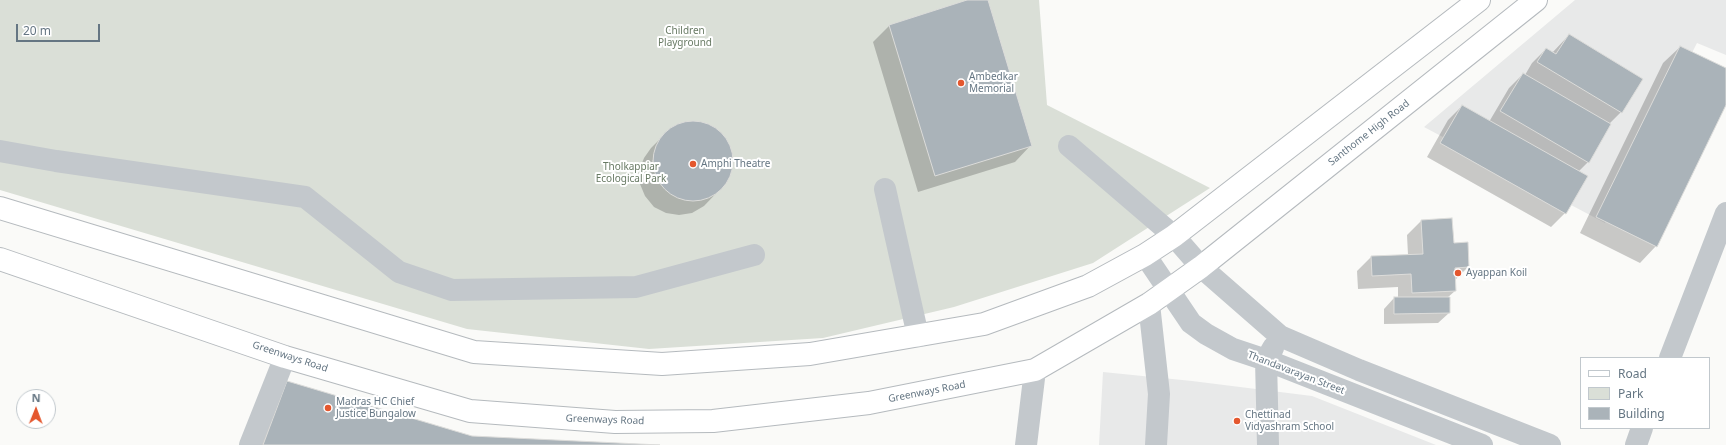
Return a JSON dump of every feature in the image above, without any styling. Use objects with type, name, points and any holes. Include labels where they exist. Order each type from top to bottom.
[{"type":"main road","points":[[0,208],[474,352],[662,364],[810,354],[984,324],[1088,286],[1145,255],[1174,236],[1478,0]]},
{"type":"main road","name":"Santhome High Road","points":[[1201,267],[1536,0]]},
{"type":"main road","name":"Greenways Road","points":[[0,259],[285,357],[470,411],[615,422],[713,421],[869,403],[1035,370],[1149,304],[1201,267]]},
{"type":"street","points":[[1069,146],[1174,236],[1201,267],[1280,336],[1359,370],[1550,445]]},
{"type":"street","points":[[0,150],[56,161],[305,197],[399,272],[452,290],[636,287],[754,255]]},
{"type":"street","points":[[885,189],[918,336]]},
{"type":"street","points":[[1670,357],[1726,213]]},
{"type":"street","name":"Thandavarayan Street","points":[[1145,255],[1191,323],[1206,334],[1233,349],[1266,360],[1482,445]]},
{"type":"street","points":[[1149,304],[1159,394],[1156,445]]},
{"type":"street","points":[[1268,445],[1266,360],[1280,336]]},
{"type":"street","points":[[250,445],[285,357]]},
{"type":"street","points":[[1026,445],[1035,370]]},
{"type":"street","points":[[1636,445],[1642,429]]},
{"type":"shaded area","points":[[1575,0],[1726,0],[1726,55],[1697,43],[1605,223],[1424,127]]},
{"type":"shaded area","name":"Chettinad Vidyashram School","points":[[1103,372],[1192,381],[1312,396],[1436,445],[1099,445]]},
{"type":"green space","name":"Tholkappiar Ecological Park","points":[[0,0],[1039,0],[1047,105],[1210,188],[1093,263],[954,307],[823,338],[649,349],[467,329],[0,190]]},
{"type":"building","points":[[967,0],[988,0],[1032,146],[935,176],[889,25]]},
{"type":"building","points":[[1569,34],[1643,79],[1622,113],[1537,62],[1546,48],[1556,54]]},
{"type":"building","points":[[1680,46],[1726,68],[1726,105],[1657,247],[1596,217]]},
{"type":"building","points":[[1523,73],[1611,124],[1589,163],[1500,111]]},
{"type":"building","points":[[1462,105],[1588,176],[1566,214],[1440,143]]},
{"type":"building","name":"Amphi Theatre","points":[[693,121],[708,124],[721,133],[730,146],[733,161],[730,176],[721,189],[708,198],[693,201],[678,198],[665,189],[656,176],[653,161],[656,146],[665,133],[678,124]]},
{"type":"building","points":[[1452,218],[1454,243],[1468,242],[1469,267],[1455,268],[1456,291],[1412,293],[1411,274],[1372,276],[1371,256],[1423,254],[1421,220]]},
{"type":"building","points":[[1394,297],[1450,297],[1450,313],[1394,314]]},
{"type":"building","name":"Madras HC Chief Justice Bungalow","points":[[287,381],[472,436],[660,445],[263,445]]},
{"type":"place","name":"Ambedkar Memorial","points":[[961,83]]},
{"type":"place","name":"Amphi Theatre","points":[[693,164]]},
{"type":"place","name":"Ayappan Koil","points":[[1458,273]]},
{"type":"place","name":"Madras HC Chief Justice Bungalow","points":[[328,408]]},
{"type":"place","name":"Chettinad Vidyashram School","points":[[1237,421]]},
{"type":"park label","name":"Children Playground","points":[[685,36]]}]
